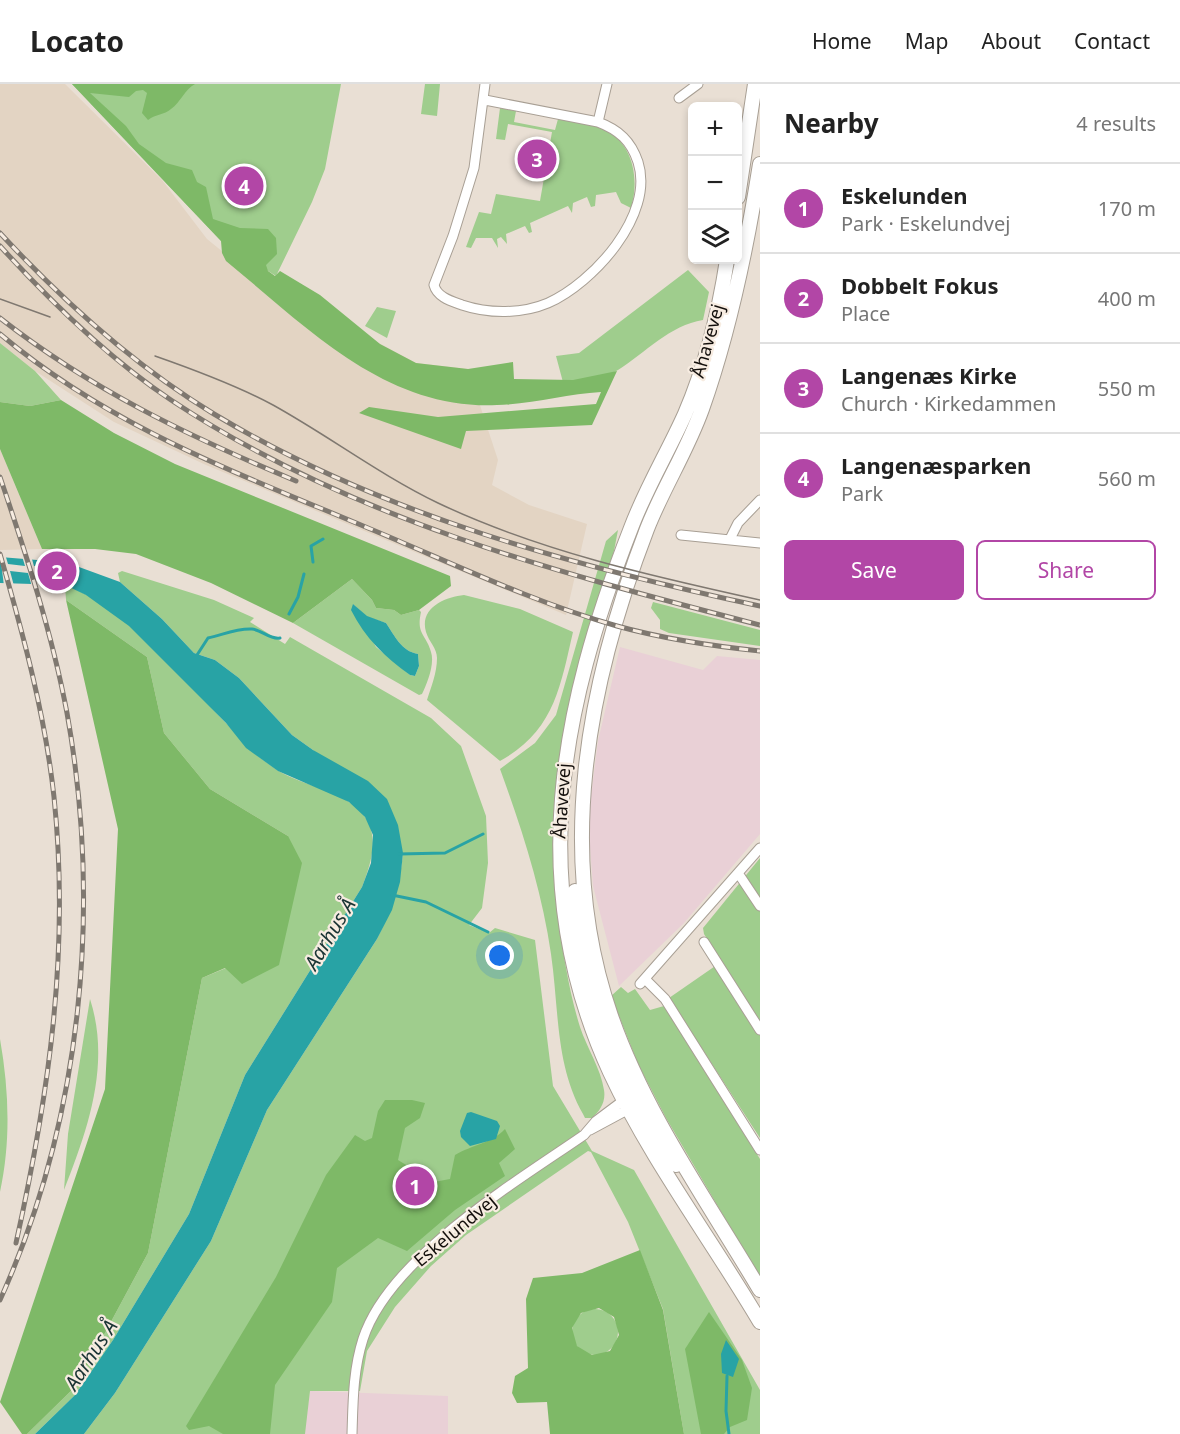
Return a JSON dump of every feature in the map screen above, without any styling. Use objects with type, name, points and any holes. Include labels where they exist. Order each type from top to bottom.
[{"type":"main road","points":[[742,169],[754,84]]},
{"type":"main road","name":"Åhavevej","points":[[633,1101],[631,1089],[601,1020],[578,938],[574,860],[584,771],[595,706],[624,596],[657,506],[700,414],[729,321],[750,224],[760,164]]},
{"type":"main road","name":"Åhavevej","points":[[727,264],[715,325],[697,382],[686,411],[631,527],[593,639],[576,702],[563,768],[560,860],[568,940],[590,1023],[760,1322]]},
{"type":"main road","points":[[633,1101],[640,1108],[758,1287]]},
{"type":"street","points":[[485,84],[485,100],[474,168],[465,201],[434,285],[440,295],[466,306],[505,312],[548,303],[569,290],[606,257],[631,221],[642,184],[635,153],[626,138],[614,128],[598,122],[485,100]]},
{"type":"street","points":[[598,122],[607,84]]},
{"type":"street","points":[[679,98],[698,84]]},
{"type":"street","points":[[730,539],[738,523],[760,500]]},
{"type":"street","points":[[681,535],[717,541],[730,539],[760,543]]},
{"type":"street","points":[[760,848],[643,982],[665,999],[760,1150]]},
{"type":"street","points":[[738,873],[760,906]]},
{"type":"street","points":[[704,942],[760,1030]]},
{"type":"street","name":"Eskelundvej","points":[[352,1434],[354,1387],[363,1339],[371,1320],[395,1286],[424,1253],[465,1218],[590,1130],[596,1121],[633,1101]]},
{"type":"shaded area","points":[[0,84],[65,84],[162,180],[207,239],[249,273],[416,363],[468,369],[498,460],[492,485],[529,505],[587,524],[566,615],[206,465],[114,422],[35,371],[0,343]]},
{"type":"shaded area","points":[[0,449],[42,549],[0,550]]},
{"type":"shaded area","points":[[620,647],[703,670],[717,656],[760,660],[760,834],[684,923],[619,986],[593,886],[589,835],[590,804],[598,741]]},
{"type":"shaded area","points":[[310,1391],[448,1396],[448,1434],[304,1434]]},
{"type":"green space","points":[[72,84],[341,84],[325,169],[312,202],[276,276],[221,241]]},
{"type":"green space","points":[[72,84],[195,84],[171,109],[148,120],[142,113],[147,93],[143,90],[136,91],[129,97],[90,93],[126,126],[139,144],[166,163],[192,170],[197,182],[206,187],[213,219],[240,228],[268,229],[276,238],[277,254],[266,265],[268,271],[275,276],[280,271],[320,295],[380,344],[416,363],[468,369],[513,362],[514,379],[573,380],[617,371],[592,425],[466,431],[461,449],[359,413],[369,407],[438,417],[596,404],[601,392],[497,405],[457,403],[419,394],[383,379],[350,360],[318,337],[226,261],[222,253],[221,241]]},
{"type":"green space","points":[[425,84],[440,84],[437,116],[421,114]]},
{"type":"green space","points":[[500,108],[516,111],[514,122],[555,130],[558,119],[590,125],[611,133],[627,150],[631,161],[635,185],[631,208],[621,203],[616,192],[596,195],[595,206],[591,207],[587,197],[573,203],[572,213],[568,206],[530,223],[532,232],[529,233],[525,226],[506,234],[507,244],[501,237],[497,239],[498,248],[492,238],[476,238],[471,248],[466,247],[479,212],[491,214],[496,194],[540,201],[552,132],[508,124],[505,140],[496,139]]},
{"type":"green space","points":[[688,270],[709,292],[703,320],[669,334],[612,373],[564,386],[556,356],[579,353]]},
{"type":"green space","points":[[377,307],[396,311],[387,338],[365,326]]},
{"type":"green space","points":[[0,343],[35,371],[61,400],[30,406],[0,402]]},
{"type":"green space","points":[[61,400],[114,433],[175,464],[450,576],[451,586],[419,610],[401,615],[394,610],[376,608],[372,600],[352,579],[293,623],[211,583],[136,554],[95,549],[42,549],[0,449],[0,402],[30,406]]},
{"type":"green space","points":[[618,530],[614,551],[586,642],[565,730],[554,820],[554,867],[558,916],[567,972],[580,1027],[600,1074],[604,1090],[600,1109],[592,1118],[585,1118],[567,1076],[551,954],[537,884],[500,769],[535,743],[556,715],[606,541]]},
{"type":"green space","points":[[122,571],[214,600],[254,618],[250,622],[285,644],[290,637],[431,718],[461,746],[486,816],[488,863],[482,908],[469,925],[489,933],[495,928],[535,940],[553,1086],[592,1151],[634,1170],[760,1390],[760,1434],[684,1434],[663,1309],[628,1222],[591,1152],[588,1151],[466,1235],[431,1266],[395,1307],[367,1351],[360,1391],[310,1391],[305,1434],[84,1434],[115,1393],[211,1241],[267,1110],[377,939],[394,897],[403,853],[313,750],[292,735],[239,678],[215,660],[194,653],[162,619],[120,582],[118,573]]},
{"type":"green space","points":[[352,579],[372,600],[376,608],[394,610],[401,615],[419,610],[421,630],[432,657],[430,674],[422,694],[419,695],[293,623]],"holes":[[[353,604],[367,617],[386,623],[407,650],[418,654],[419,666],[415,676],[410,675],[376,647]]]},
{"type":"green space","points":[[65,585],[108,608],[129,625],[170,664],[259,757],[288,776],[336,795],[357,808],[370,825],[373,843],[362,887],[245,1075],[189,1214],[113,1340],[75,1395],[35,1434],[27,1434],[77,1385],[148,1253],[202,978],[226,968],[288,836],[210,789],[164,733],[147,657],[66,600]]},
{"type":"green space","points":[[464,595],[520,609],[573,632],[558,690],[543,722],[518,749],[500,761],[427,700],[437,658],[436,651],[426,632],[426,616],[435,605],[442,601]]},
{"type":"green space","points":[[66,600],[147,657],[164,733],[210,789],[288,836],[302,863],[279,965],[242,984],[225,968],[202,978],[148,1253],[77,1385],[27,1434],[22,1434],[0,1402],[105,1089],[118,829]]},
{"type":"green space","points":[[653,602],[760,630],[760,646],[669,633],[660,629],[660,620],[651,608]]},
{"type":"green space","points":[[760,858],[760,1138],[669,998],[721,962],[704,934],[703,928]]},
{"type":"green space","points":[[621,987],[628,993],[635,989],[650,1010],[664,1006],[760,1159],[760,1278],[666,1118],[638,1064],[611,996]]},
{"type":"green space","points":[[90,999],[96,1023],[98,1048],[94,1096],[81,1144],[64,1190],[68,1134]]},
{"type":"green space","points":[[0,1039],[8,1116],[4,1173],[0,1192]]},
{"type":"green space","points":[[385,1100],[412,1100],[425,1103],[420,1118],[405,1128],[398,1160],[434,1182],[450,1179],[455,1155],[494,1138],[505,1129],[515,1149],[499,1163],[505,1176],[455,1210],[407,1251],[378,1238],[337,1268],[332,1302],[275,1385],[270,1434],[223,1434],[209,1426],[189,1430],[186,1426],[276,1277],[326,1175],[355,1135],[365,1141],[372,1138],[378,1111]]},
{"type":"green space","points":[[640,1250],[663,1310],[684,1434],[550,1434],[547,1402],[517,1403],[512,1393],[515,1376],[528,1368],[526,1299],[533,1278],[582,1273]],"holes":[[[599,1308],[614,1317],[619,1335],[610,1351],[592,1355],[577,1346],[572,1328],[581,1313]]]},
{"type":"green space","points":[[595,1309],[604,1310],[612,1315],[617,1323],[617,1341],[612,1349],[604,1354],[595,1355],[586,1354],[578,1349],[573,1341],[572,1332],[573,1323],[578,1315],[586,1310]]},
{"type":"green space","points":[[709,1312],[742,1360],[752,1388],[747,1420],[730,1427],[724,1434],[701,1434],[685,1349]]},
{"type":"water","points":[[0,557],[79,567],[120,582],[162,619],[194,653],[215,660],[239,678],[292,735],[313,750],[368,781],[387,799],[398,825],[403,853],[400,882],[392,910],[377,939],[267,1110],[211,1241],[115,1393],[84,1434],[35,1434],[75,1395],[113,1340],[189,1214],[245,1075],[362,887],[371,863],[373,835],[365,817],[349,802],[278,771],[246,748],[226,723],[129,626],[86,595],[65,585],[0,583]]},
{"type":"water","points":[[353,604],[367,616],[386,623],[407,650],[418,654],[419,666],[415,676],[410,675],[392,661],[369,638],[351,610]]},
{"type":"water","points":[[471,1112],[497,1121],[500,1126],[496,1139],[470,1146],[461,1137],[460,1131],[467,1113]]},
{"type":"water","points":[[726,1340],[739,1359],[733,1377],[722,1373],[721,1354]]},
{"type":"pier","points":[[0,554],[5,554],[8,564],[25,566],[22,556],[31,556],[34,566],[45,567],[54,560],[61,562],[54,572],[60,588],[52,587],[47,577],[37,574],[40,587],[32,587],[28,573],[10,571],[14,586],[4,586]]},
{"type":"waterway","points":[[313,562],[311,546],[323,539]]},
{"type":"waterway","points":[[289,614],[298,597],[304,574]]},
{"type":"waterway","points":[[197,655],[208,638],[235,631],[252,629],[273,638],[280,638]]},
{"type":"waterway","points":[[399,854],[445,853],[483,834]]},
{"type":"waterway","points":[[392,895],[426,902],[488,932]]},
{"type":"waterway","points":[[727,1376],[726,1411],[729,1434]]},
{"type":"tram line","points":[[0,299],[50,317]]},
{"type":"tram line","points":[[155,356],[215,378],[259,398],[417,492],[476,520],[596,560],[760,600]]},
{"type":"railway","points":[[0,233],[49,283],[128,354],[214,414],[277,449],[343,481],[479,532],[619,573],[760,606]]},
{"type":"railway","points":[[0,246],[81,328],[148,384],[239,442],[310,478],[382,510],[531,562],[760,625]]},
{"type":"railway","points":[[0,318],[70,368],[142,410],[217,447],[296,481]]},
{"type":"railway","points":[[0,334],[86,396],[176,445],[491,581],[617,626],[688,642],[760,651]]},
{"type":"railway","points":[[0,477],[38,594],[61,683],[78,787],[83,862],[83,937],[77,1012],[66,1086],[50,1159],[28,1231],[0,1300]]},
{"type":"railway","points":[[0,554],[25,644],[45,735],[54,797],[58,854],[58,966],[53,1022],[38,1132],[16,1243]]},
{"type":"place","name":"Langenæs Kirke","points":[[537,159]]},
{"type":"place","name":"Langenæsparken","points":[[244,186]]},
{"type":"place","name":"Dobbelt Fokus","points":[[57,571]]},
{"type":"place","name":"Eskelunden","points":[[415,1186]]},
{"type":"water label","name":"Aarhus Å","points":[[330,934]]},
{"type":"water label","name":"Aarhus Å","points":[[91,1355]]}]
